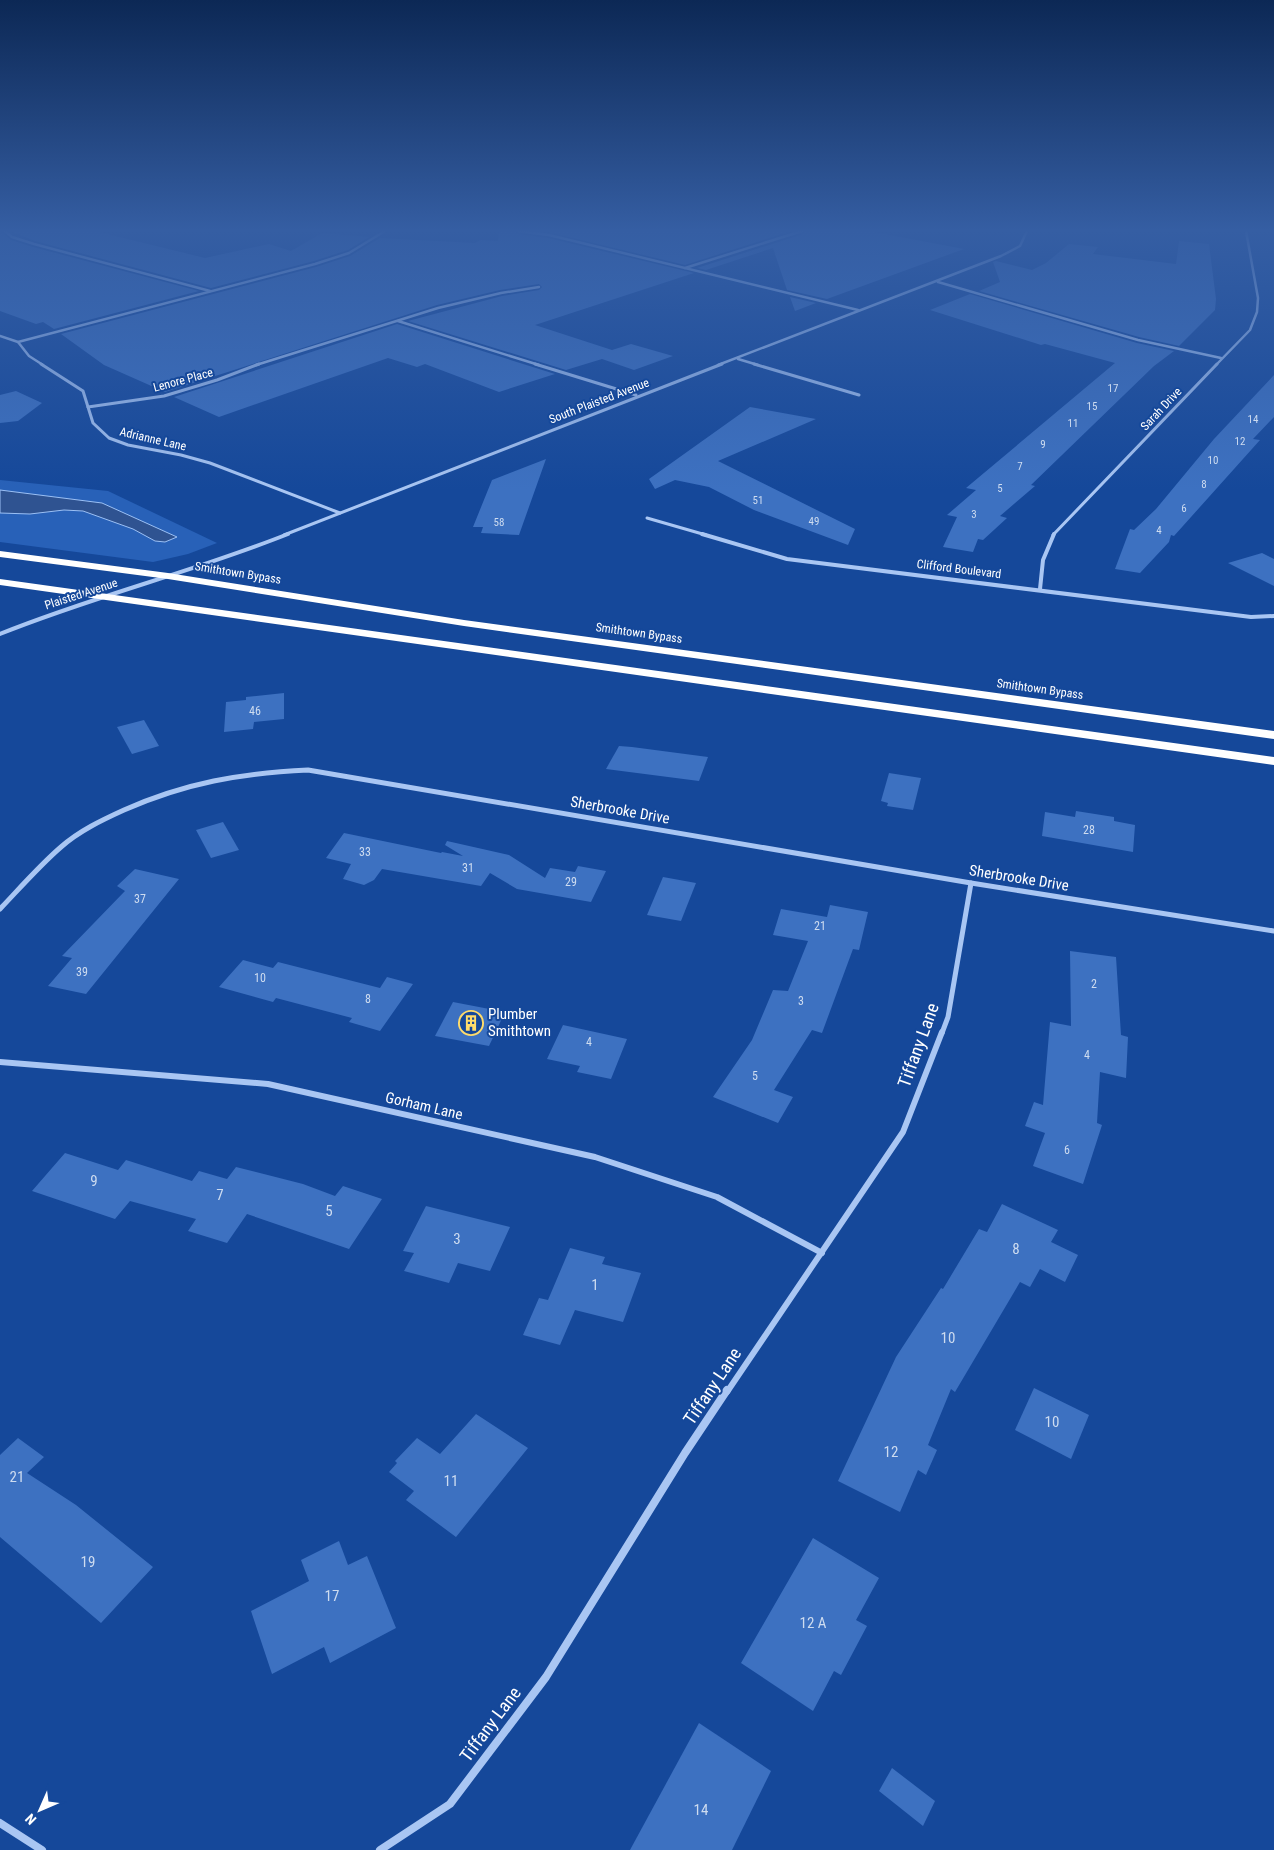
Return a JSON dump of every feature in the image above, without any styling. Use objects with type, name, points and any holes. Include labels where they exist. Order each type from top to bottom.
[{"type":"highway","name":"Smithtown Bypass","points":[[0,554],[168,576],[464,623],[1274,735]]},
{"type":"highway","points":[[0,582],[1274,761]]},
{"type":"street","points":[[18,342],[111,317]]},
{"type":"street","name":"Lenore Place","points":[[88,407],[164,396],[217,380],[271,359],[407,317]]},
{"type":"street","name":"South Plaisted Avenue","points":[[168,576],[235,555],[840,317]]},
{"type":"street","points":[[1060,317],[1138,340],[1221,358]]},
{"type":"street","name":"Sarah Drive","points":[[1040,589],[1043,560],[1055,531],[1250,330],[1256,317]]},
{"type":"street","points":[[397,320],[636,396]]},
{"type":"street","name":"Adrianne Lane","points":[[0,336],[18,342],[30,356],[83,391],[92,424],[110,438],[140,448],[188,456],[244,473],[340,513]]},
{"type":"street","points":[[738,359],[859,395]]},
{"type":"street","name":"Clifford Boulevard","points":[[647,518],[787,558],[1251,617],[1274,616]]},
{"type":"street","name":"Plaisted Avenue","points":[[0,634],[168,576]]},
{"type":"street","name":"Sherbrooke Drive","points":[[0,910],[62,846],[102,820],[160,795],[207,781],[263,772],[308,770],[971,883],[1274,932]]},
{"type":"street","name":"Tiffany Lane","points":[[380,1850],[450,1804],[546,1677],[685,1453],[903,1132],[948,1017],[971,883]]},
{"type":"street","name":"Gorham Lane","points":[[0,1062],[268,1084],[595,1157],[717,1197],[822,1253]]},
{"type":"street","points":[[0,1823],[42,1850]]},
{"type":"shaded area","points":[[0,480],[108,491],[217,543],[188,554],[153,562],[0,542]]},
{"type":"shaded area","points":[[0,490],[102,503],[177,537],[165,542],[155,541],[133,529],[83,511],[64,510],[30,514],[0,513]]},
{"type":"building","points":[[18,317],[99,317],[54,329],[43,322],[36,324]]},
{"type":"building","points":[[124,317],[398,317],[165,392],[104,365],[61,334]]},
{"type":"building","points":[[422,317],[558,317],[535,325],[612,350],[631,344],[673,356],[634,370],[602,359],[566,370],[408,321]]},
{"type":"building","points":[[953,317],[1050,317],[1137,343],[1174,351],[1154,366],[1031,485],[1035,486],[1000,516],[1007,518],[983,540],[978,539],[973,552],[943,547],[957,517],[947,515],[976,490],[966,488],[1115,363],[1045,344],[1041,345]]},
{"type":"building","points":[[1071,317],[1208,317],[1179,346],[1139,337]]},
{"type":"building","points":[[397,324],[555,374],[499,392],[425,364],[417,367],[388,358],[219,417],[174,397]]},
{"type":"building","points":[[1274,375],[1274,417],[1253,439],[1260,440],[1174,536],[1171,535],[1169,542],[1140,573],[1115,569],[1130,529],[1134,530],[1156,509],[1214,439]]},
{"type":"building","points":[[16,391],[42,403],[18,421],[0,423],[0,395]]},
{"type":"building","points":[[750,407],[816,419],[718,461],[855,529],[848,545],[754,510],[709,487],[675,480],[655,489],[649,479]]},
{"type":"building","points":[[546,459],[519,535],[481,533],[483,527],[473,527],[492,480]]},
{"type":"building","points":[[1262,553],[1274,559],[1274,586],[1228,563]]},
{"type":"building","points":[[284,693],[284,719],[254,722],[253,729],[224,732],[226,702],[246,700],[246,697]]},
{"type":"building","points":[[144,720],[159,746],[132,754],[117,727]]},
{"type":"building","points":[[619,746],[708,757],[699,781],[606,769]]},
{"type":"building","points":[[889,773],[921,778],[913,810],[887,806],[888,803],[881,801]]},
{"type":"building","points":[[1076,811],[1114,817],[1114,821],[1135,825],[1133,852],[1042,836],[1045,812],[1075,817]]},
{"type":"building","points":[[223,822],[239,850],[211,858],[196,830]]},
{"type":"building","points":[[344,833],[463,856],[445,845],[447,841],[509,855],[545,878],[550,868],[575,872],[578,866],[606,871],[591,902],[517,889],[490,873],[481,886],[382,869],[374,880],[364,885],[343,879],[351,864],[326,858]]},
{"type":"building","points":[[135,869],[179,879],[86,994],[48,986],[72,958],[62,956],[125,891],[117,886]]},
{"type":"building","points":[[663,877],[696,883],[681,921],[647,915]]},
{"type":"building","points":[[830,905],[868,912],[859,950],[853,949],[822,1033],[812,1030],[774,1090],[793,1097],[778,1123],[713,1097],[752,1040],[773,990],[788,991],[808,941],[773,935],[781,909],[827,917]]},
{"type":"building","points":[[1070,951],[1116,957],[1121,1035],[1128,1037],[1126,1078],[1100,1072],[1097,1123],[1102,1125],[1083,1184],[1033,1166],[1045,1133],[1025,1126],[1034,1102],[1043,1105],[1050,1022],[1071,1026]]},
{"type":"building","points":[[243,960],[273,968],[278,962],[380,988],[387,977],[413,984],[380,1031],[349,1022],[352,1018],[276,998],[273,1002],[219,987]]},
{"type":"building","name":"Plumber Smithtown","points":[[453,1002],[505,1012],[489,1046],[435,1036]]},
{"type":"building","points":[[563,1025],[627,1039],[611,1079],[577,1072],[580,1066],[547,1059]]},
{"type":"building","points":[[65,1153],[118,1170],[126,1160],[192,1181],[199,1171],[227,1179],[236,1167],[303,1184],[335,1196],[343,1186],[382,1199],[349,1249],[247,1214],[227,1243],[188,1231],[196,1219],[130,1201],[115,1219],[32,1191]]},
{"type":"building","points":[[1002,1204],[1058,1230],[1051,1242],[1078,1255],[1065,1282],[1040,1269],[1030,1287],[1020,1282],[955,1392],[951,1389],[928,1445],[937,1450],[926,1475],[918,1470],[900,1512],[838,1481],[896,1357],[941,1288],[943,1289],[979,1229],[987,1232]]},
{"type":"building","points":[[426,1206],[510,1227],[490,1271],[458,1263],[449,1283],[404,1271],[414,1253],[403,1251]]},
{"type":"building","points":[[570,1248],[605,1257],[602,1264],[641,1273],[623,1322],[575,1310],[560,1345],[523,1335],[539,1298],[548,1300]]},
{"type":"building","points":[[1034,1388],[1089,1415],[1071,1459],[1015,1430]]},
{"type":"building","points":[[476,1414],[528,1448],[456,1537],[406,1500],[414,1491],[389,1472],[397,1463],[395,1461],[417,1438],[440,1454]]},
{"type":"building","points":[[18,1438],[44,1457],[27,1473],[76,1505],[153,1567],[101,1623],[0,1537],[0,1455]]},
{"type":"building","points":[[813,1538],[879,1578],[856,1620],[867,1626],[841,1675],[834,1671],[813,1711],[741,1663]]},
{"type":"building","points":[[339,1541],[348,1565],[367,1556],[396,1628],[330,1663],[324,1647],[272,1674],[251,1611],[309,1581],[301,1560]]},
{"type":"building","points":[[699,1723],[771,1771],[732,1850],[630,1850]]},
{"type":"building","points":[[892,1768],[935,1801],[923,1826],[879,1791]]},
{"type":"place","name":"Plumber Smithtown","points":[[471,1023]]}]
